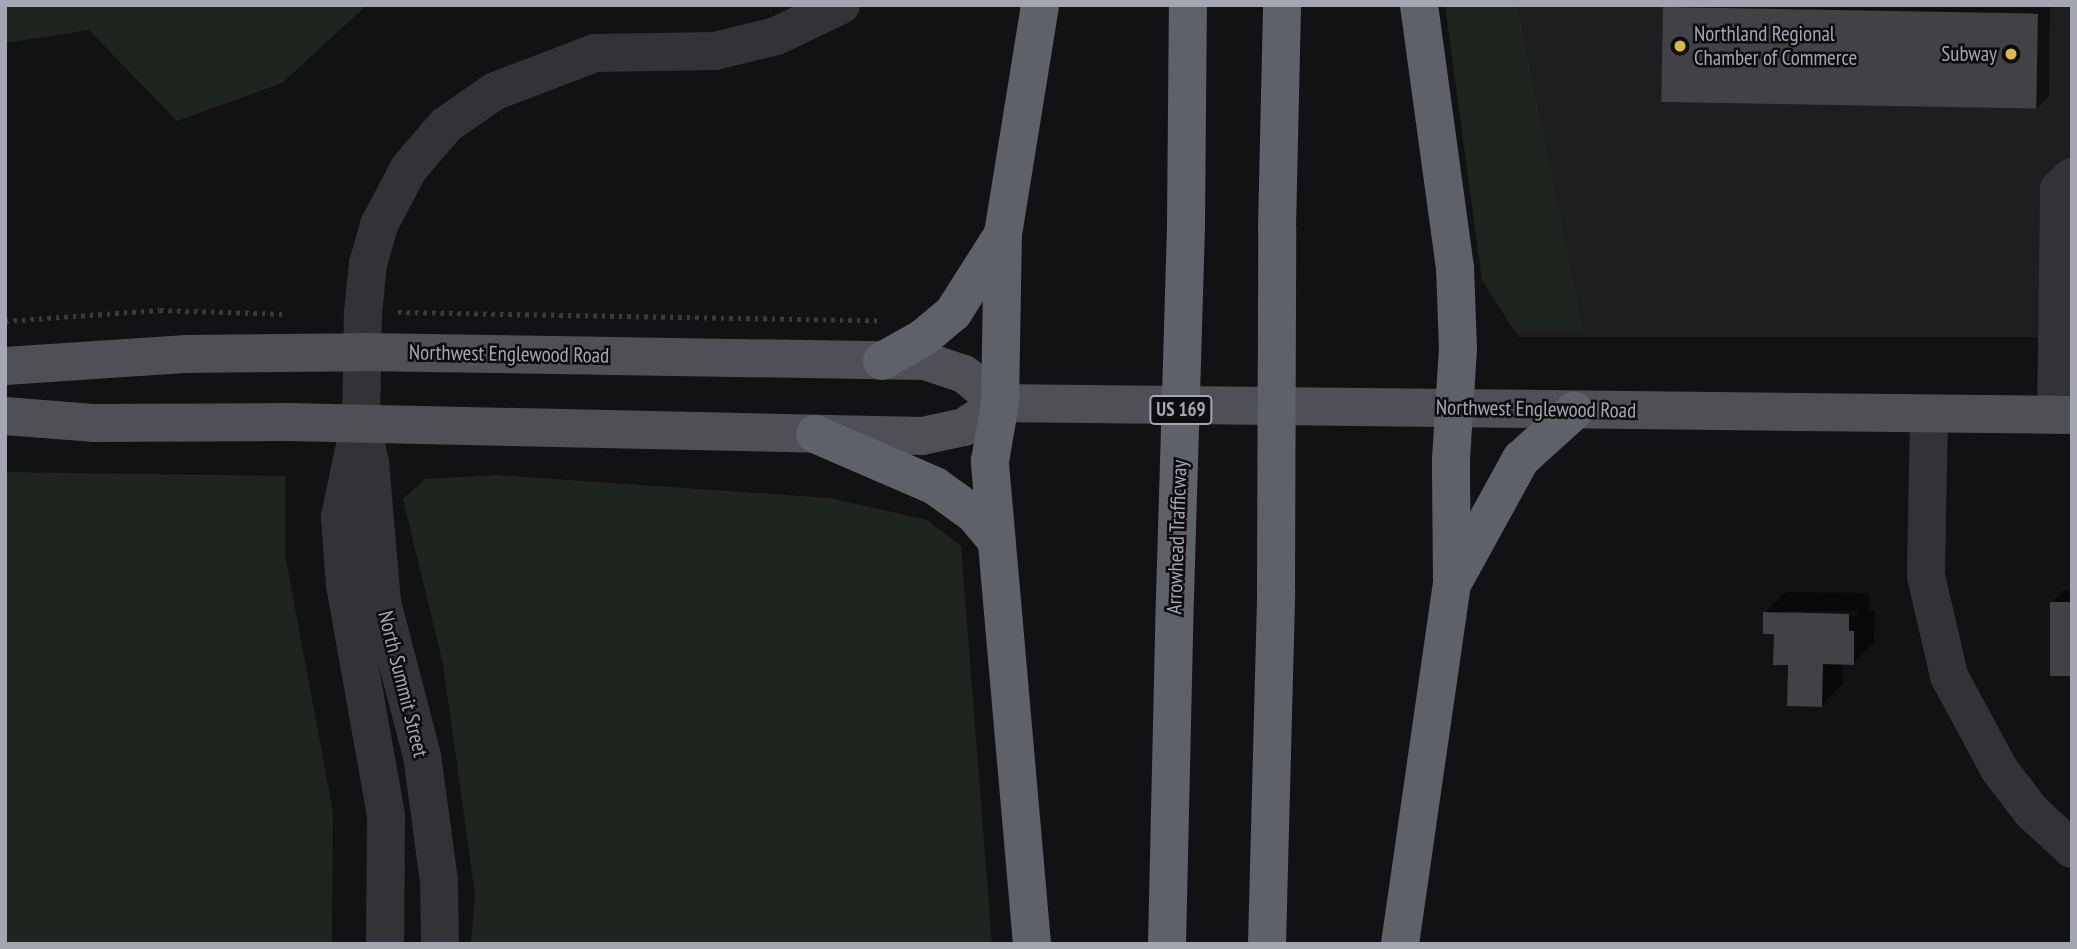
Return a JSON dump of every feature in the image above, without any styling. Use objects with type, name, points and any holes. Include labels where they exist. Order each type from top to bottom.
[{"type":"highway","points":[[1032,944],[990,461],[1000,403],[1003,234],[1040,5]]},
{"type":"highway","name":"Arrowhead Trafficway","points":[[1167,944],[1186,223],[1188,5]]},
{"type":"highway","points":[[1267,944],[1276,591],[1277,228],[1282,5]]},
{"type":"highway","points":[[1400,944],[1452,585],[1453,406],[1458,349],[1455,268],[1419,5]]},
{"type":"highway","points":[[881,361],[923,338],[953,313],[1003,234]]},
{"type":"highway","points":[[1452,585],[1482,522],[1521,459],[1574,411]]},
{"type":"highway","points":[[815,434],[935,486],[974,514],[997,541]]},
{"type":"main road","name":"Northwest Englewood Road","points":[[5,366],[184,354],[361,352],[925,361],[964,374],[1000,403],[1453,406],[1574,411],[2064,415]]},
{"type":"main road","points":[[5,416],[93,423],[360,424],[922,436],[964,427],[1000,403]]},
{"type":"street","name":"North Summit Street","points":[[385,944],[388,883],[386,816],[345,584],[340,517],[360,424],[361,352],[368,264],[379,225],[409,168],[446,125],[495,91],[595,53],[715,51],[776,36],[841,5]]},
{"type":"street","points":[[2064,415],[2059,189],[2072,177]]},
{"type":"street","points":[[1929,415],[1926,576],[1949,676],[1999,769],[2031,811],[2072,849]]},
{"type":"street","name":"North Summit Street","points":[[360,424],[370,463],[382,602],[422,756],[439,881],[440,944]]},
{"type":"street","points":[[388,883],[439,881]]},
{"type":"path","points":[[5,321],[160,310],[286,314]]},
{"type":"path","points":[[447,311],[894,320]]},
{"type":"shaded area","points":[[5,5],[367,5],[282,83],[177,121],[89,30],[5,43]]},
{"type":"shaded area","points":[[1445,5],[1517,5],[1583,330],[1515,332],[1482,280]]},
{"type":"shaded area","points":[[1517,5],[2072,5],[2072,337],[1517,337]]},
{"type":"shaded area","points":[[5,472],[285,476],[285,554],[333,812],[332,944],[5,944]]},
{"type":"shaded area","points":[[497,475],[830,498],[927,520],[961,546],[992,944],[471,944],[475,894],[443,664],[403,499],[425,479]]},
{"type":"building","points":[[1663,7],[2038,14],[2036,109],[1661,102]]},
{"type":"building","points":[[2050,602],[2072,602],[2072,676],[2050,676]]},
{"type":"building","points":[[1763,612],[1849,614],[1849,631],[1854,631],[1854,665],[1823,664],[1822,707],[1787,706],[1788,665],[1773,665],[1774,634],[1763,634]]},
{"type":"place","name":"Northland Regional Chamber of Commerce","points":[[1680,46]]},
{"type":"place","name":"Subway","points":[[2011,54]]}]
